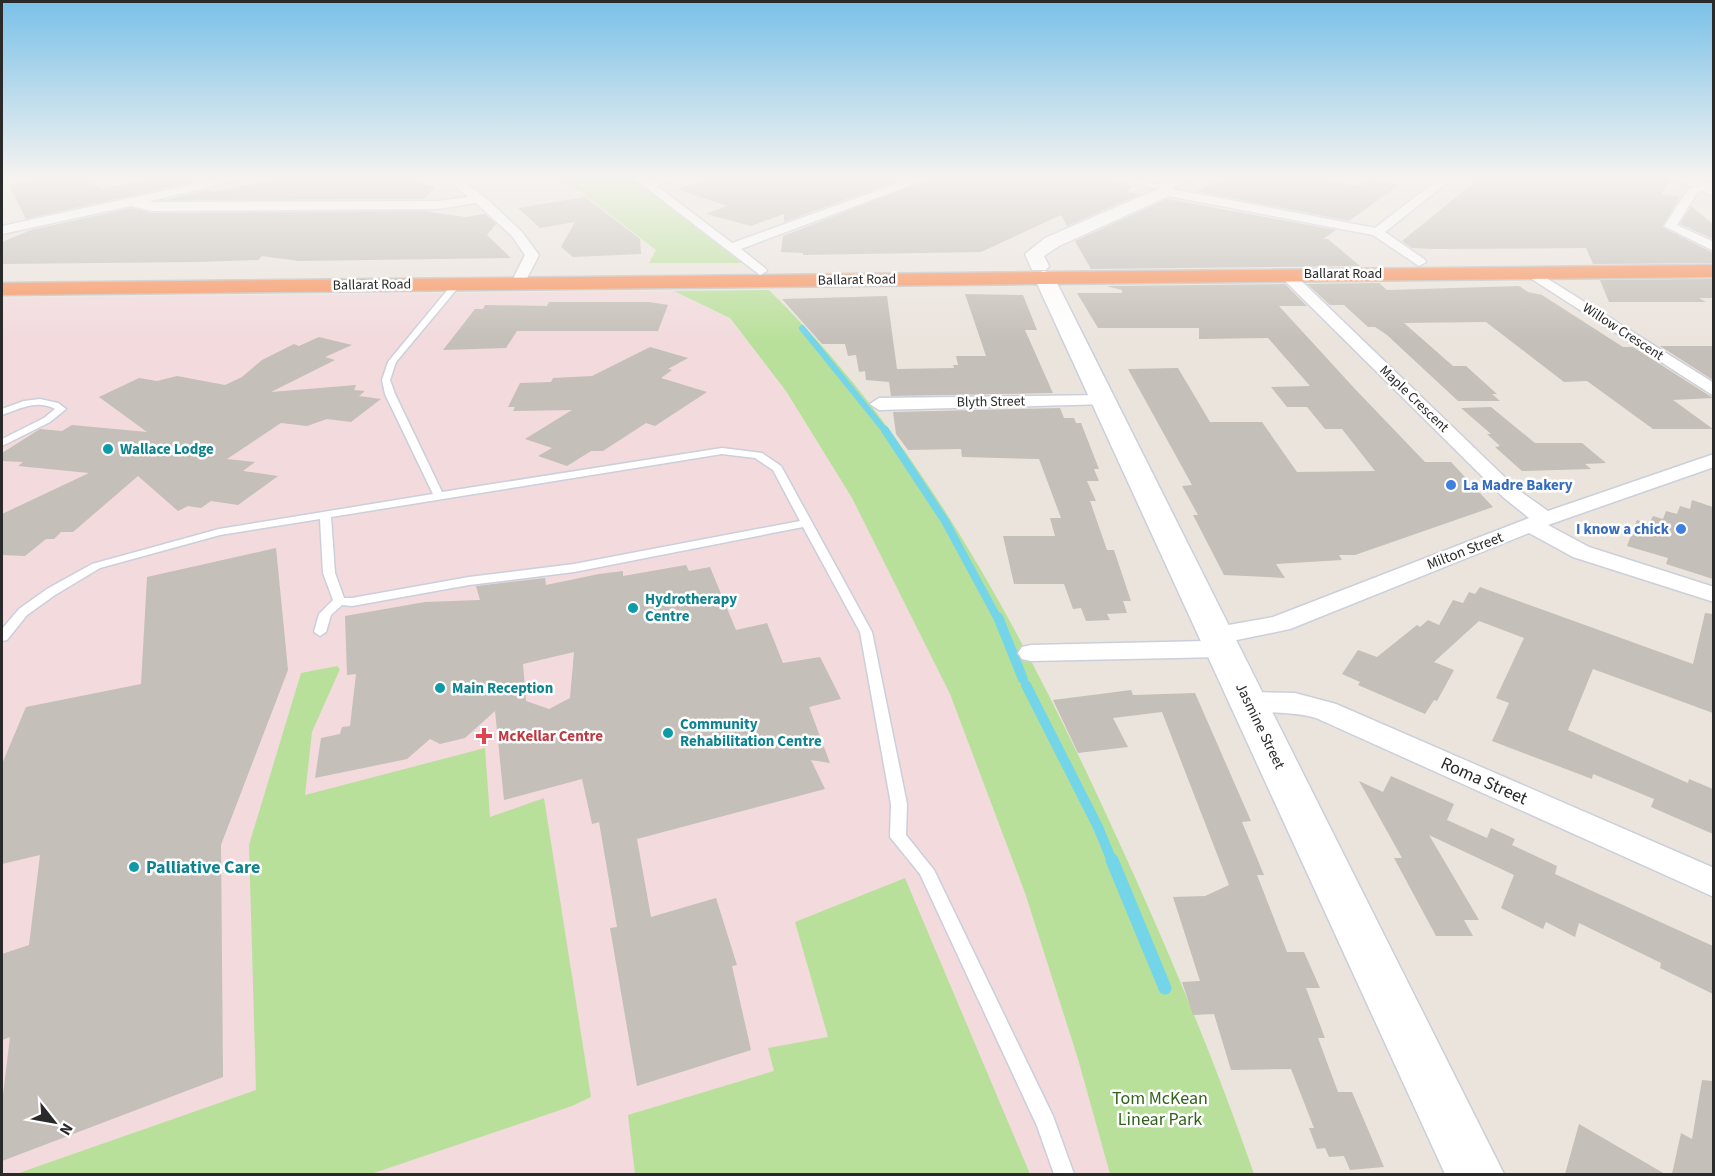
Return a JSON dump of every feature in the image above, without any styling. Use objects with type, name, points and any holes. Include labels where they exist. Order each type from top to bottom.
[{"type":"highway","name":"Ballarat Road","points":[[2,278],[520,278],[1041,272],[1419,262],[1713,260]]},
{"type":"highway","name":"Ballarat Road","points":[[2,289],[457,284],[520,278],[760,271],[1286,274],[1713,271]]},
{"type":"street","points":[[512,231],[527,245],[532,255],[520,278]]},
{"type":"street","points":[[708,231],[760,271]]},
{"type":"street","points":[[732,249],[781,231]]},
{"type":"street","points":[[1041,272],[1034,254],[1078,231]]},
{"type":"street","points":[[1371,231],[1377,232],[1419,262]]},
{"type":"street","points":[[1680,231],[1713,247]]},
{"type":"street","name":"Jasmine Street","points":[[1041,272],[1475,1174]]},
{"type":"street","name":"Willow Crescent","points":[[1532,273],[1713,391]]},
{"type":"street","name":"Maple Crescent","points":[[1286,274],[1538,522],[1581,552],[1713,595]]},
{"type":"street","name":"Blyth Street","points":[[879,404],[1103,400]]},
{"type":"street","name":"Milton Street","points":[[1031,653],[1218,642],[1281,623],[1538,522],[1713,460]]},
{"type":"street","name":"Roma Street","points":[[1248,701],[1295,702],[1326,711],[1713,883]]},
{"type":"lane","points":[[439,496],[386,380],[396,355],[457,284]]},
{"type":"lane","points":[[2,412],[39,402],[53,404],[61,409],[47,420],[2,443]]},
{"type":"lane","points":[[2,637],[23,612],[51,592],[96,566],[219,532],[690,455],[736,450],[758,455],[773,463],[866,632],[899,804],[898,837],[926,870],[1046,1124],[1064,1174]]},
{"type":"lane","points":[[325,515],[329,573],[339,601]]},
{"type":"lane","points":[[320,632],[325,614],[339,601],[361,602],[469,581],[564,570],[807,524]]},
{"type":"shaded area","name":"McKellar Centre","points":[[674,291],[729,318],[786,391],[852,498],[950,694],[1025,893],[1078,1059],[1110,1174],[2,1174],[2,298]]},
{"type":"green space","points":[[631,231],[703,231],[746,263],[649,263],[656,250]]},
{"type":"green space","name":"Tom McKean Linear Park","points":[[769,290],[821,345],[868,402],[912,462],[953,524],[1027,653],[1138,883],[1199,1028],[1254,1174],[1110,1174],[1078,1059],[1025,893],[950,694],[852,498],[786,391],[730,318],[674,291]]},
{"type":"green space","points":[[337,666],[340,669],[312,732],[305,795],[485,748],[490,817],[544,798],[591,1097],[572,1106],[371,1174],[16,1174],[256,1090],[249,845],[301,673]]},
{"type":"green space","points":[[905,878],[1030,1174],[635,1174],[628,1115],[774,1071],[768,1048],[828,1037],[795,922]]},
{"type":"building","points":[[29,231],[490,231],[487,235],[511,258],[299,261],[262,256],[258,260],[198,262],[2,264],[2,242]]},
{"type":"building","points":[[570,231],[629,231],[640,239],[641,254],[573,257],[561,247]]},
{"type":"building","points":[[796,231],[1027,231],[981,252],[803,255],[803,253],[781,252],[783,236]]},
{"type":"building","points":[[1097,231],[1335,231],[1323,239],[1328,239],[1360,266],[1091,269],[1075,241]]},
{"type":"building","points":[[1414,231],[1670,231],[1713,253],[1713,263],[1593,264],[1586,248],[1434,249],[1412,248],[1402,241]]},
{"type":"building","points":[[1695,231],[1713,231],[1713,239]]},
{"type":"building","points":[[1713,279],[1713,298],[1699,298],[1706,302],[1609,302],[1600,280]]},
{"type":"building","points":[[1379,283],[1387,290],[1519,286],[1528,292],[1542,295],[1623,347],[1633,347],[1713,398],[1673,400],[1713,429],[1653,429],[1587,381],[1564,382],[1486,322],[1404,323],[1453,366],[1466,366],[1497,394],[1492,394],[1500,401],[1458,401],[1387,335],[1375,327],[1368,327],[1344,305],[1330,305],[1307,284]]},
{"type":"building","points":[[1285,284],[1307,306],[1279,306],[1355,389],[1425,462],[1451,462],[1493,507],[1355,555],[1339,555],[1342,560],[1276,564],[1285,578],[1224,575],[1193,515],[1198,515],[1182,486],[1192,485],[1128,369],[1178,368],[1210,422],[1262,422],[1297,472],[1375,471],[1342,429],[1325,429],[1307,407],[1287,407],[1271,387],[1310,386],[1268,338],[1199,339],[1199,328],[1098,328],[1077,293],[1122,293],[1122,290],[1106,286]]},
{"type":"building","points":[[965,294],[1023,295],[1037,330],[1025,330],[1053,393],[891,396],[889,382],[866,380],[865,371],[859,372],[856,355],[848,356],[845,344],[822,344],[782,299],[887,296],[897,369],[954,368],[953,365],[958,365],[956,356],[986,356]]},
{"type":"building","points":[[549,302],[649,302],[668,305],[658,331],[517,331],[506,348],[443,350],[475,309],[483,309],[485,305],[547,306]]},
{"type":"building","name":"Wallace Lodge","points":[[319,337],[352,345],[325,357],[335,360],[271,392],[356,385],[354,390],[365,391],[359,396],[381,399],[351,422],[327,419],[307,426],[281,423],[227,459],[255,462],[243,471],[278,476],[238,505],[211,501],[201,508],[188,506],[178,511],[138,476],[73,532],[61,532],[54,539],[46,539],[25,556],[2,555],[2,514],[89,473],[18,466],[23,462],[2,461],[2,453],[40,429],[62,431],[72,425],[147,432],[99,397],[139,378],[157,381],[177,376],[225,385],[242,377],[262,360],[294,344],[299,346]]},
{"type":"building","points":[[1660,346],[1713,346],[1713,380]]},
{"type":"building","points":[[650,347],[688,358],[668,369],[672,370],[661,378],[707,392],[655,426],[646,423],[603,451],[591,451],[567,466],[538,456],[552,448],[525,439],[572,410],[513,411],[515,407],[508,407],[520,383],[551,382],[553,378],[592,376]]},
{"type":"building","points":[[1491,407],[1535,443],[1582,443],[1606,463],[1585,464],[1591,469],[1522,471],[1495,447],[1500,446],[1487,434],[1491,434],[1461,408]]},
{"type":"building","points":[[1060,408],[1064,418],[1074,418],[1076,423],[1081,423],[1099,469],[1094,469],[1099,481],[1087,481],[1096,501],[1090,501],[1107,550],[1114,550],[1131,601],[1123,601],[1127,613],[1107,614],[1110,620],[1086,621],[1081,608],[1073,609],[1064,584],[1014,584],[1003,536],[1055,536],[1050,518],[1061,518],[1039,459],[962,457],[961,449],[908,450],[896,434],[893,412]]},
{"type":"building","points":[[1692,500],[1713,507],[1713,579],[1666,564],[1668,558],[1627,546],[1637,520],[1649,524],[1653,516],[1663,519],[1666,511],[1677,514],[1680,506],[1690,509]]},
{"type":"building","name":"Palliative Care","points":[[276,548],[288,670],[221,845],[223,1077],[2,1161],[2,1103],[10,1037],[2,1040],[2,954],[29,945],[40,855],[2,864],[2,764],[26,707],[141,684],[147,577]]},
{"type":"building","points":[[686,565],[689,571],[710,567],[736,630],[767,623],[783,663],[820,657],[841,699],[809,707],[830,763],[811,760],[825,789],[637,839],[651,917],[716,898],[737,965],[732,966],[751,1050],[637,1086],[610,928],[617,927],[599,822],[592,824],[582,779],[504,800],[495,711],[465,738],[440,744],[430,739],[407,759],[315,778],[321,738],[340,734],[342,727],[350,726],[356,674],[347,675],[345,616],[425,602],[480,600],[476,586],[545,578],[546,585],[623,571],[623,576]],"holes":[[[574,652],[570,698],[549,709],[526,701],[523,664]]]},
{"type":"building","points":[[1480,587],[1693,664],[1705,613],[1713,614],[1713,713],[1593,669],[1568,730],[1688,783],[1689,779],[1713,789],[1713,834],[1651,807],[1654,799],[1593,774],[1592,779],[1492,741],[1509,703],[1496,698],[1524,638],[1479,621],[1434,662],[1454,670],[1437,701],[1434,700],[1425,714],[1358,685],[1360,682],[1342,674],[1358,650],[1377,657],[1417,625],[1420,627],[1428,620],[1439,625],[1453,600],[1463,603],[1469,592],[1475,594]]},
{"type":"building","points":[[1131,690],[1133,695],[1195,693],[1251,821],[1242,822],[1264,875],[1257,875],[1287,952],[1304,952],[1320,988],[1306,988],[1325,1038],[1318,1038],[1338,1092],[1352,1092],[1384,1167],[1350,1170],[1344,1156],[1329,1157],[1325,1148],[1317,1149],[1309,1128],[1314,1128],[1291,1069],[1231,1070],[1214,1014],[1193,1015],[1182,982],[1200,981],[1173,897],[1205,896],[1229,885],[1162,712],[1113,718],[1128,747],[1078,753],[1053,700]]},
{"type":"building","points":[[1391,776],[1454,804],[1447,820],[1487,838],[1491,828],[1515,839],[1512,845],[1557,866],[1555,874],[1713,946],[1713,994],[1660,968],[1661,963],[1579,923],[1575,937],[1546,922],[1543,929],[1501,908],[1514,875],[1429,835],[1479,920],[1464,920],[1473,936],[1436,936],[1394,858],[1402,858],[1359,781],[1383,792]]},
{"type":"building","points":[[1702,1080],[1713,1081],[1713,1174],[1672,1174],[1681,1133],[1692,1139]]},
{"type":"building","points":[[1579,1124],[1665,1174],[1565,1174]]},
{"type":"waterway","points":[[802,328],[886,432]]},
{"type":"waterway","points":[[885,430],[945,521],[998,619]]},
{"type":"waterway","points":[[998,617],[1023,679]]},
{"type":"waterway","points":[[1026,685],[1098,827],[1112,861]]},
{"type":"waterway","points":[[1112,860],[1165,988]]},
{"type":"place","name":"Wallace Lodge","points":[[108,449]]},
{"type":"place","name":"La Madre Bakery","points":[[1451,485]]},
{"type":"place","name":"I know a chick","points":[[1681,529]]},
{"type":"place","name":"Hydrotherapy Centre","points":[[633,608]]},
{"type":"place","name":"Main Reception","points":[[440,688]]},
{"type":"place","name":"Community Rehabilitation Centre","points":[[668,733]]},
{"type":"place","name":"McKellar Centre","points":[[484,736]]},
{"type":"place","name":"Palliative Care","points":[[134,867]]}]
